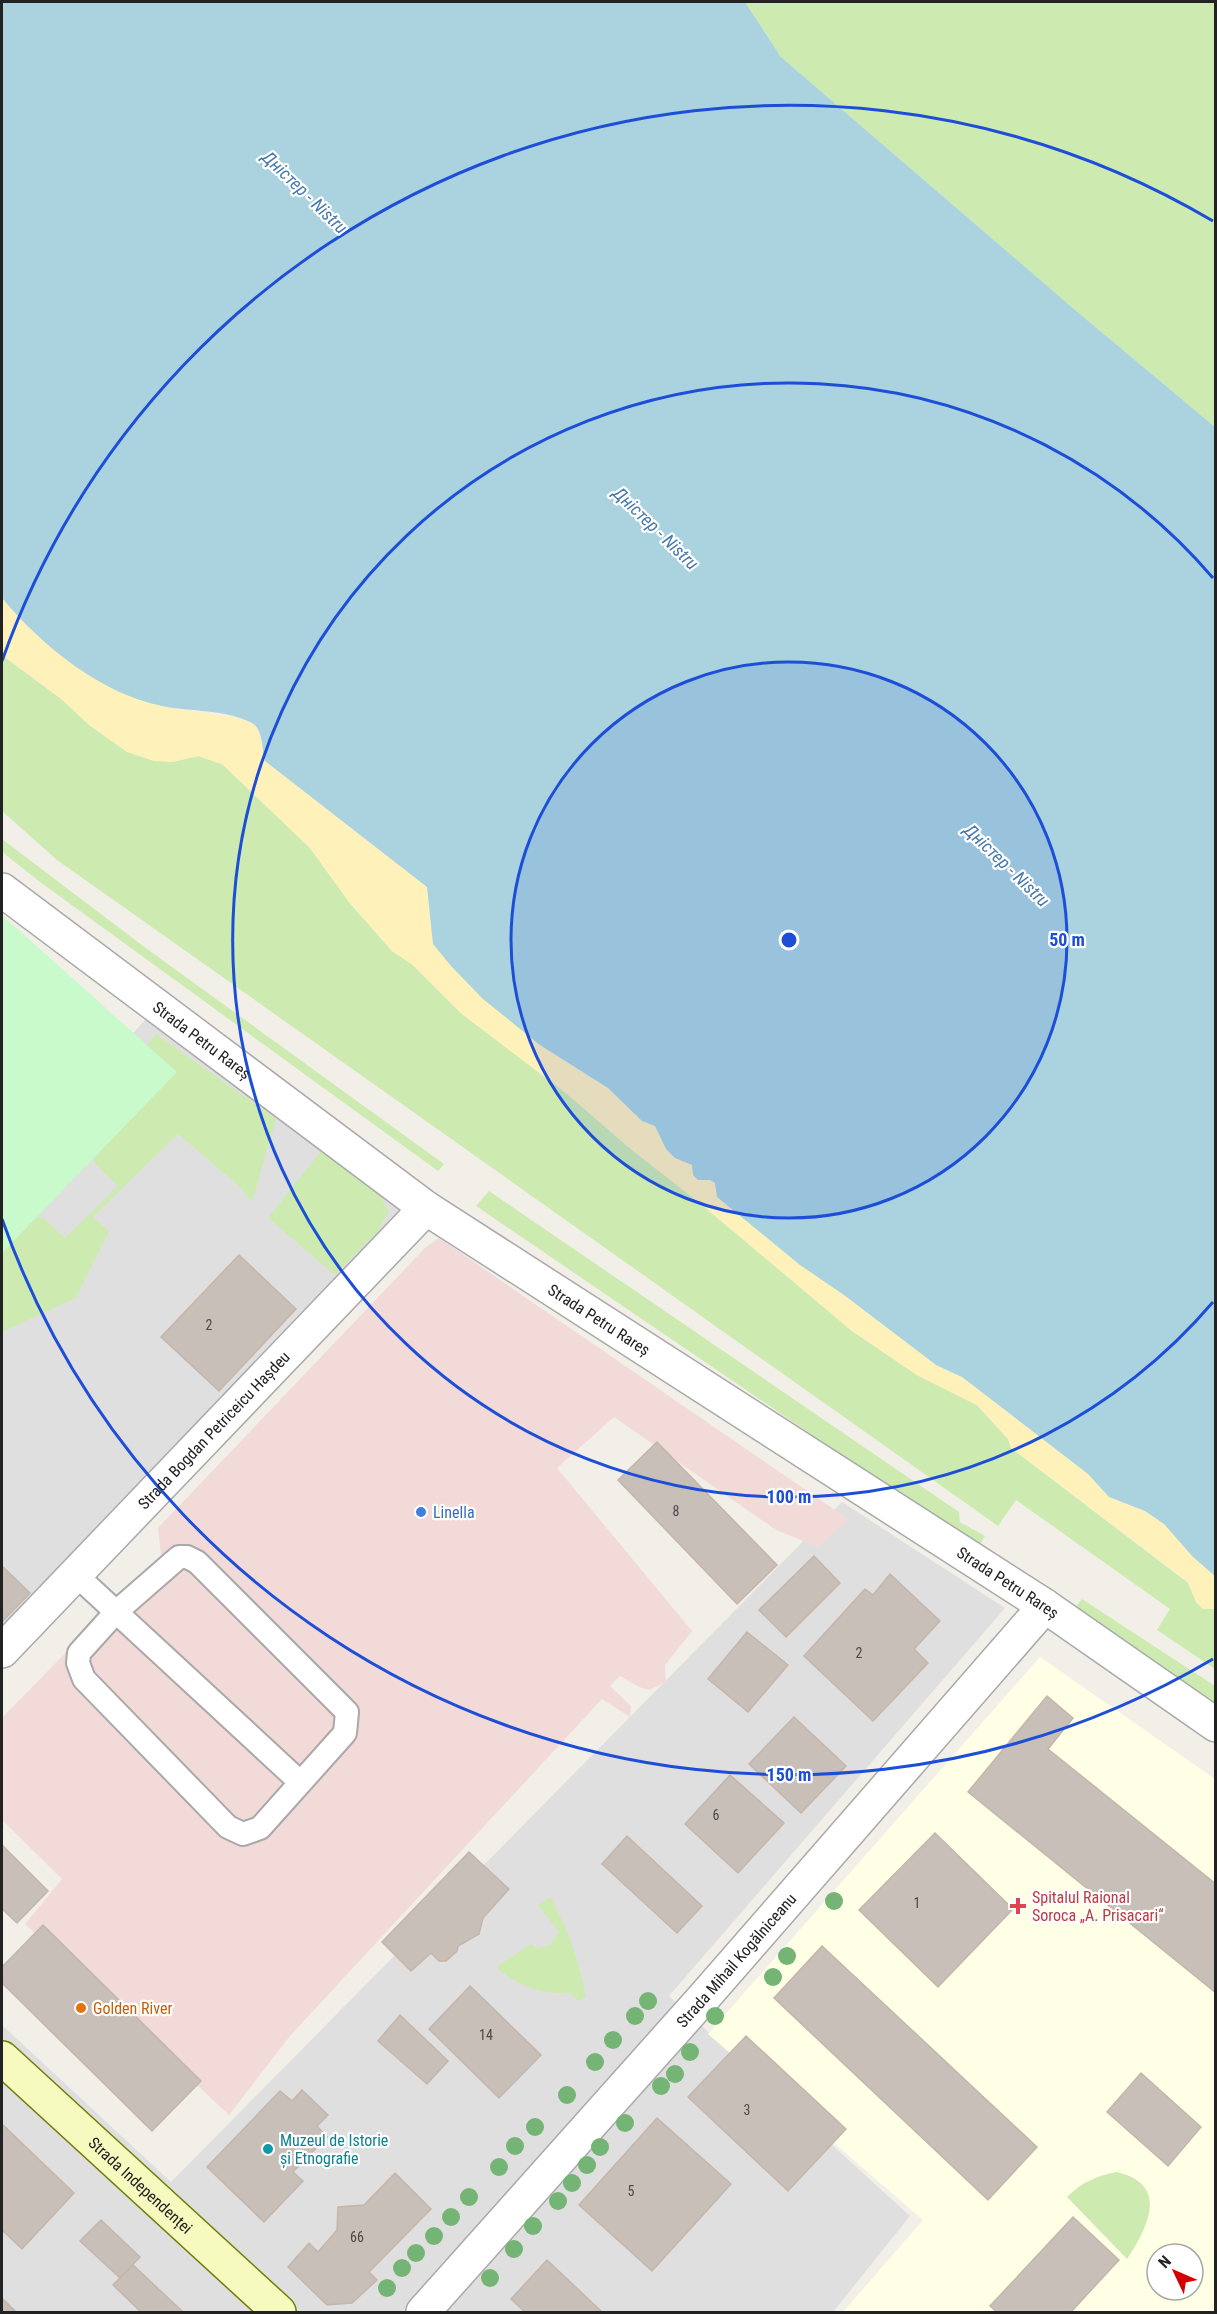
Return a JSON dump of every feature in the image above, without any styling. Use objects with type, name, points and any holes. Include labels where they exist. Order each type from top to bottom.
[{"type":"main road","name":"Strada Independenței","points":[[2,2058],[279,2313]]},
{"type":"street","name":"Strada Petru Rareș","points":[[2,890],[426,1208],[1045,1606],[1215,1725]]},
{"type":"street","name":"Strada Bogdan Petriceicu Hașdeu","points":[[2,1651],[426,1208]]},
{"type":"street","name":"Strada Mihail Kogălniceanu","points":[[423,2313],[705,1996],[1045,1606]]},
{"type":"lane","points":[[179,1557],[188,1557],[197,1563],[347,1713],[345,1733],[300,1782],[260,1828],[243,1834],[228,1827],[84,1678],[78,1663],[79,1653],[116,1612],[179,1557]]},
{"type":"lane","points":[[75,1574],[300,1782]]},
{"type":"shaded area","points":[[147,1018],[402,1212],[2,1627],[2,1176]]},
{"type":"shaded area","points":[[439,1238],[848,1519],[818,1547],[776,1530],[614,1417],[557,1468],[692,1631],[665,1665],[666,1682],[649,1690],[620,1676],[610,1686],[631,1706],[630,1717],[602,1699],[290,2036],[229,2115],[25,1924],[62,1879],[2,1820],[2,1718],[161,1555],[158,1528],[425,1248]]},
{"type":"shaded area","points":[[842,1502],[1005,1608],[669,1996],[910,2216],[833,2312],[2,2312],[2,2025],[171,2182]]},
{"type":"shaded area","name":"Spitalul Raional Soroca „A. Prisacari“","points":[[1040,1657],[1215,1779],[1215,2312],[843,2312],[923,2220],[708,2034]]},
{"type":"green space","points":[[745,2],[1215,2],[1215,427],[781,57]]},
{"type":"green space","points":[[2,655],[76,710],[89,725],[172,762],[198,756],[222,764],[310,848],[349,902],[392,951],[413,965],[462,1014],[566,1093],[852,1331],[917,1375],[977,1405],[1008,1439],[1011,1448],[1188,1583],[1196,1602],[1203,1609],[1215,1609],[1215,1669],[1157,1630],[1170,1609],[1016,1500],[998,1526],[57,860],[2,811]]},
{"type":"green space","points":[[2,839],[143,946],[444,1164],[438,1171],[40,882],[2,852]]},
{"type":"green space","points":[[2,915],[177,1072],[2,1253]]},
{"type":"green space","points":[[156,1034],[276,1119],[252,1202],[239,1186],[178,1134],[93,1217],[109,1231],[76,1298],[2,1332],[2,1226],[42,1217],[65,1238],[118,1186],[94,1163],[98,1104]]},
{"type":"green space","points":[[321,1151],[376,1189],[389,1211],[378,1231],[335,1275],[268,1218]]},
{"type":"green space","points":[[489,1191],[959,1512],[960,1522],[985,1536],[978,1548],[476,1206]]},
{"type":"green space","points":[[1082,1599],[1215,1686],[1215,1714],[1071,1613]]},
{"type":"green space","points":[[550,1897],[572,1945],[580,1971],[586,1997],[578,2001],[570,1993],[530,1988],[512,1979],[496,1967],[531,1944],[537,1948],[550,1945],[559,1932],[538,1905]]},
{"type":"green space","points":[[1117,2172],[1134,2178],[1144,2187],[1149,2197],[1150,2208],[1147,2221],[1127,2259],[1067,2197],[1090,2180]]},
{"type":"sand","points":[[2,598],[19,619],[166,707],[234,717],[254,724],[259,732],[265,761],[427,887],[429,906],[576,1069],[608,1088],[642,1121],[655,1126],[666,1149],[674,1158],[693,1165],[693,1175],[716,1183],[717,1197],[800,1265],[844,1295],[936,1365],[962,1377],[1088,1474],[1109,1497],[1145,1511],[1164,1524],[1193,1557],[1215,1576],[1215,1609],[1203,1609],[1196,1602],[1188,1582],[1011,1448],[1008,1439],[977,1405],[917,1375],[852,1331],[566,1093],[462,1014],[413,965],[392,951],[349,902],[310,848],[222,764],[198,756],[172,762],[154,761],[127,752],[89,725],[59,697],[2,655]]},
{"type":"water","name":"Дністер - Nistru","points":[[2,2],[745,2],[781,57],[1215,427],[1215,1576],[1193,1557],[1164,1524],[1145,1511],[1109,1497],[1088,1474],[962,1377],[936,1365],[844,1295],[800,1265],[717,1197],[715,1183],[710,1180],[698,1180],[693,1175],[692,1165],[675,1158],[666,1149],[655,1126],[642,1121],[608,1088],[540,1045],[483,999],[433,944],[427,887],[265,761],[256,726],[231,715],[162,706],[117,691],[95,679],[54,650],[2,598]]},
{"type":"building","points":[[239,1255],[296,1309],[219,1391],[161,1337]]},
{"type":"building","points":[[657,1442],[777,1565],[737,1604],[618,1480]]},
{"type":"building","points":[[814,1556],[840,1583],[786,1637],[759,1610]]},
{"type":"building","points":[[2,1566],[30,1593],[2,1622]]},
{"type":"building","points":[[890,1574],[940,1621],[914,1649],[928,1663],[873,1721],[804,1656],[865,1589],[873,1595]]},
{"type":"building","points":[[747,1632],[788,1665],[748,1712],[708,1679]]},
{"type":"building","points":[[1047,1696],[1073,1718],[1048,1749],[1216,1884],[1216,1993],[968,1792]]},
{"type":"building","points":[[794,1717],[846,1766],[801,1813],[749,1764]]},
{"type":"building","points":[[730,1775],[784,1823],[738,1873],[685,1824]]},
{"type":"building","points":[[935,1833],[1013,1909],[938,1987],[859,1910]]},
{"type":"building","points":[[627,1836],[702,1906],[677,1933],[602,1864]]},
{"type":"building","points":[[2,1845],[48,1891],[17,1923],[2,1909]]},
{"type":"building","points":[[469,1852],[509,1889],[483,1918],[479,1934],[458,1946],[457,1951],[446,1961],[439,1961],[431,1953],[411,1971],[382,1942]]},
{"type":"building","points":[[43,1925],[201,2081],[152,2131],[2,1983],[2,1967]]},
{"type":"building","points":[[822,1946],[1037,2147],[988,2200],[774,1998]]},
{"type":"building","points":[[470,1986],[541,2055],[499,2098],[429,2029]]},
{"type":"building","points":[[400,2015],[448,2061],[427,2084],[378,2041]]},
{"type":"building","points":[[746,2036],[846,2129],[788,2191],[688,2097]]},
{"type":"building","points":[[1141,2073],[1201,2127],[1168,2166],[1107,2112]]},
{"type":"building","points":[[302,2090],[328,2115],[317,2126],[327,2137],[293,2172],[303,2181],[264,2222],[207,2167],[280,2091],[292,2101]]},
{"type":"building","points":[[657,2118],[731,2184],[652,2271],[579,2205]]},
{"type":"building","points":[[2,2124],[74,2193],[22,2249],[2,2230]]},
{"type":"building","points":[[395,2173],[431,2209],[369,2272],[377,2280],[352,2303],[327,2305],[288,2267],[309,2243],[318,2252],[337,2230],[338,2207],[364,2205]]},
{"type":"building","points":[[1073,2217],[1119,2260],[1071,2312],[997,2312],[990,2306]]},
{"type":"building","points":[[101,2220],[140,2257],[120,2278],[80,2241]]},
{"type":"building","points":[[547,2260],[602,2312],[525,2312],[511,2299]]},
{"type":"building","points":[[133,2265],[183,2312],[141,2312],[113,2285]]},
{"type":"building","points":[[2,2298],[16,2312],[2,2312]]},
{"type":"place","name":"Linella","points":[[421,1512]]},
{"type":"place","name":"Spitalul Raional Soroca „A. Prisacari“","points":[[1018,1906]]},
{"type":"place","name":"Golden River","points":[[81,2008]]},
{"type":"place","name":"Muzeul de Istorie și Etnografie","points":[[268,2149]]}]
